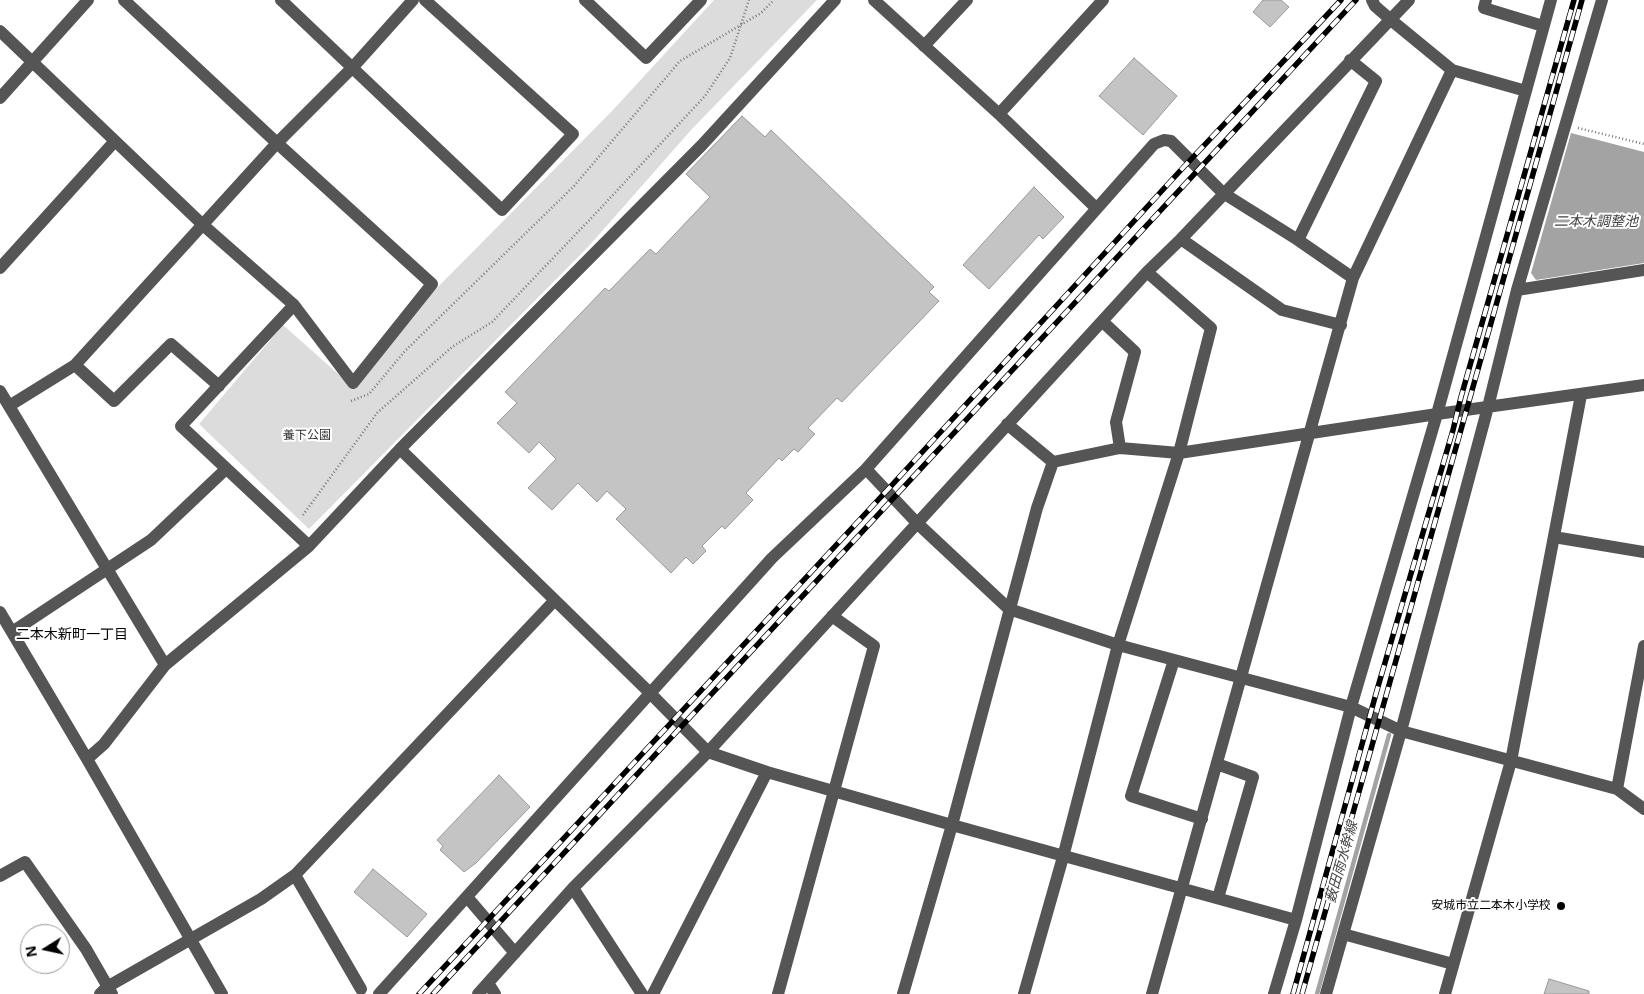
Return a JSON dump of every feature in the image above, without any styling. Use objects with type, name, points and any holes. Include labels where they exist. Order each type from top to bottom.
[{"type":"street","points":[[0,98],[88,0]]},
{"type":"street","points":[[0,31],[203,224],[294,305],[353,383],[432,284],[124,0]]},
{"type":"street","points":[[281,0],[502,210],[573,134],[425,0]]},
{"type":"street","points":[[9,406],[75,365],[277,142],[353,67],[413,0]]},
{"type":"street","points":[[585,0],[646,58],[700,0]]},
{"type":"street","points":[[87,759],[104,744],[165,665],[309,546],[400,449],[702,145],[777,61],[835,0]]},
{"type":"street","points":[[874,0],[999,114],[1096,208]]},
{"type":"street","points":[[924,46],[967,0]]},
{"type":"street","points":[[999,114],[1103,0]]},
{"type":"street","points":[[1372,0],[1375,6],[1452,70],[1526,91]]},
{"type":"street","points":[[478,994],[492,988],[515,953],[573,888],[708,752],[1147,272],[1181,239],[1409,0]]},
{"type":"street","points":[[1486,0],[1484,8],[1544,26]]},
{"type":"street","points":[[1274,994],[1296,920],[1351,707],[1437,414],[1551,0]]},
{"type":"street","points":[[1326,994],[1401,730],[1488,407],[1517,290],[1602,0]]},
{"type":"street","points":[[1298,240],[1376,81],[1350,60]]},
{"type":"street","points":[[1152,994],[1353,278],[1452,70]]},
{"type":"street","points":[[379,994],[649,692],[772,558],[866,469],[1154,144],[1164,140],[1171,141],[1224,193],[1353,278]]},
{"type":"street","points":[[0,268],[115,141]]},
{"type":"street","points":[[1181,239],[1282,310],[1341,325]]},
{"type":"street","points":[[1517,290],[1644,270]]},
{"type":"street","points":[[1024,994],[1063,857],[1118,645],[1179,453],[1211,328],[1147,272]]},
{"type":"street","points":[[294,305],[181,426],[309,546]]},
{"type":"street","points":[[1102,322],[1135,352],[1116,422],[1120,448]]},
{"type":"street","points":[[75,365],[114,401],[171,344],[219,386]]},
{"type":"street","points":[[1053,462],[1120,448],[1179,453],[1644,385]]},
{"type":"street","points":[[0,391],[165,665]]},
{"type":"street","points":[[1446,994],[1510,761],[1581,395]]},
{"type":"street","points":[[1007,424],[1053,462]]},
{"type":"street","points":[[400,449],[708,752],[767,772],[952,826],[1296,920]]},
{"type":"street","points":[[903,994],[952,826],[1037,508],[1053,462]]},
{"type":"street","points":[[12,632],[151,540],[226,469]]},
{"type":"street","points":[[866,469],[917,523],[1009,609],[1118,645],[1351,707],[1401,730],[1616,789],[1644,809]]},
{"type":"street","points":[[1554,537],[1644,552]]},
{"type":"street","points":[[0,876],[25,862],[86,949],[106,992],[260,899],[294,875],[555,600]]},
{"type":"street","points":[[0,612],[222,994]]},
{"type":"street","points":[[778,994],[874,646],[832,616]]},
{"type":"street","points":[[1616,789],[1644,646]]},
{"type":"street","points":[[1174,660],[1132,796],[1202,818]]},
{"type":"street","points":[[1217,764],[1253,777],[1218,898]]},
{"type":"street","points":[[653,994],[767,772]]},
{"type":"street","points":[[294,875],[361,989]]},
{"type":"street","points":[[573,888],[642,994]]},
{"type":"street","points":[[467,897],[515,953]]},
{"type":"street","points":[[1343,934],[1453,964]]},
{"type":"path","points":[[303,515],[377,413],[452,347],[492,322],[706,96],[730,58],[749,0]]},
{"type":"path","points":[[351,401],[369,394],[405,351],[574,186],[680,61],[762,13],[774,0]]},
{"type":"path","points":[[1566,125],[1644,144]]},
{"type":"green space","name":"養下公園","points":[[714,0],[817,0],[692,129],[588,247],[309,529],[199,424],[283,325],[354,388],[431,294],[613,110]]},
{"type":"water","name":"二本木調整池","points":[[1571,133],[1644,152],[1644,263],[1536,280],[1531,273]]},
{"type":"building","points":[[1263,0],[1281,0],[1289,7],[1270,27],[1253,12]]},
{"type":"building","points":[[1134,58],[1177,96],[1143,135],[1099,96]]},
{"type":"building","points":[[742,116],[765,137],[771,130],[934,287],[929,292],[939,301],[842,402],[837,398],[808,428],[815,434],[798,452],[794,449],[782,461],[779,458],[746,493],[753,500],[725,529],[722,526],[702,546],[706,551],[693,564],[686,557],[671,573],[616,519],[626,509],[607,491],[597,502],[578,483],[552,510],[528,488],[556,459],[539,442],[529,453],[497,423],[517,403],[505,392],[605,288],[609,291],[650,249],[656,254],[710,197],[686,174]]},
{"type":"building","points":[[1034,187],[1064,217],[1043,239],[1039,235],[989,289],[963,265]]},
{"type":"building","points":[[499,775],[530,807],[476,863],[464,872],[440,850],[443,846],[437,840]]},
{"type":"building","points":[[373,869],[427,914],[407,937],[354,892]]},
{"type":"building","points":[[1549,979],[1589,991],[1589,994],[1544,994]]},
{"type":"waterway","name":"薮田雨水幹線","points":[[1317,994],[1389,735]]},
{"type":"railway","points":[[419,994],[892,485],[1180,171],[1341,0]]},
{"type":"railway","points":[[433,994],[1356,0]]},
{"type":"railway","points":[[1293,994],[1377,690],[1453,430],[1574,0]]},
{"type":"railway","points":[[1302,994],[1582,0]]},
{"type":"place","name":"安城市立二本木小学校","points":[[1561,906]]},
{"type":"district","name":"二本木新町一丁目","points":[[72,635]]}]
